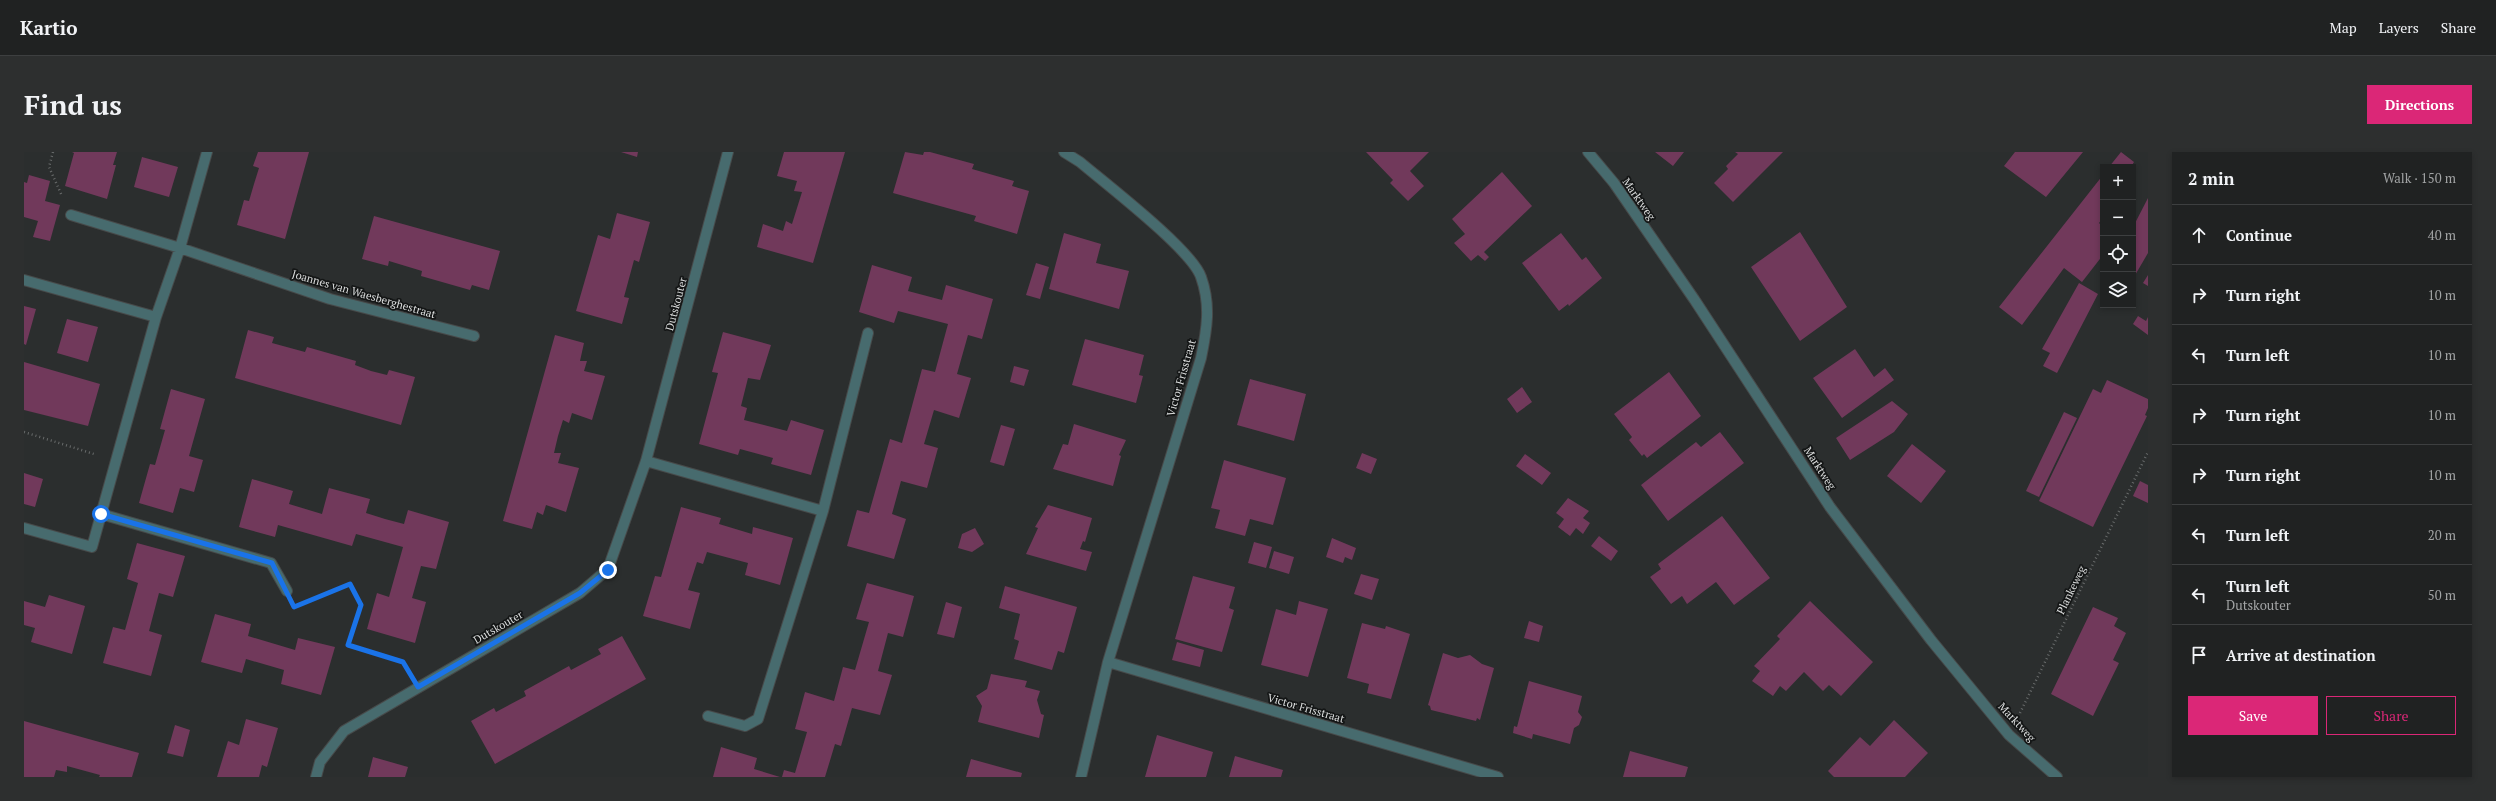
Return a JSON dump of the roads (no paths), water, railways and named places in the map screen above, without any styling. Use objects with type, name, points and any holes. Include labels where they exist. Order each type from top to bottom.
[{"type":"street","points":[[24,528],[92,547],[156,317],[180,248],[207,152]]},
{"type":"street","name":"Dutskouter","points":[[316,777],[320,762],[344,731],[580,593],[608,570],[646,461],[728,152]]},
{"type":"street","name":"Victor Frisstraat","points":[[1064,152],[1080,162],[1187,254],[1201,276],[1206,301],[1208,325],[1201,358],[1108,662],[1081,777]]},
{"type":"street","name":"Marktweg","points":[[1588,152],[1614,182],[1694,299],[1830,507],[1931,640],[2009,735],[2057,777]]},
{"type":"street","name":"Joannes van Waesberghestraat","points":[[71,215],[180,248],[330,299],[474,336]]},
{"type":"street","points":[[24,280],[156,317]]},
{"type":"street","points":[[708,716],[745,726],[758,718],[823,511],[868,333]]},
{"type":"street","points":[[646,461],[823,511]]},
{"type":"street","points":[[101,514],[272,563],[287,591]]},
{"type":"street","name":"Victor Frisstraat","points":[[1108,662],[1498,777]]}]
